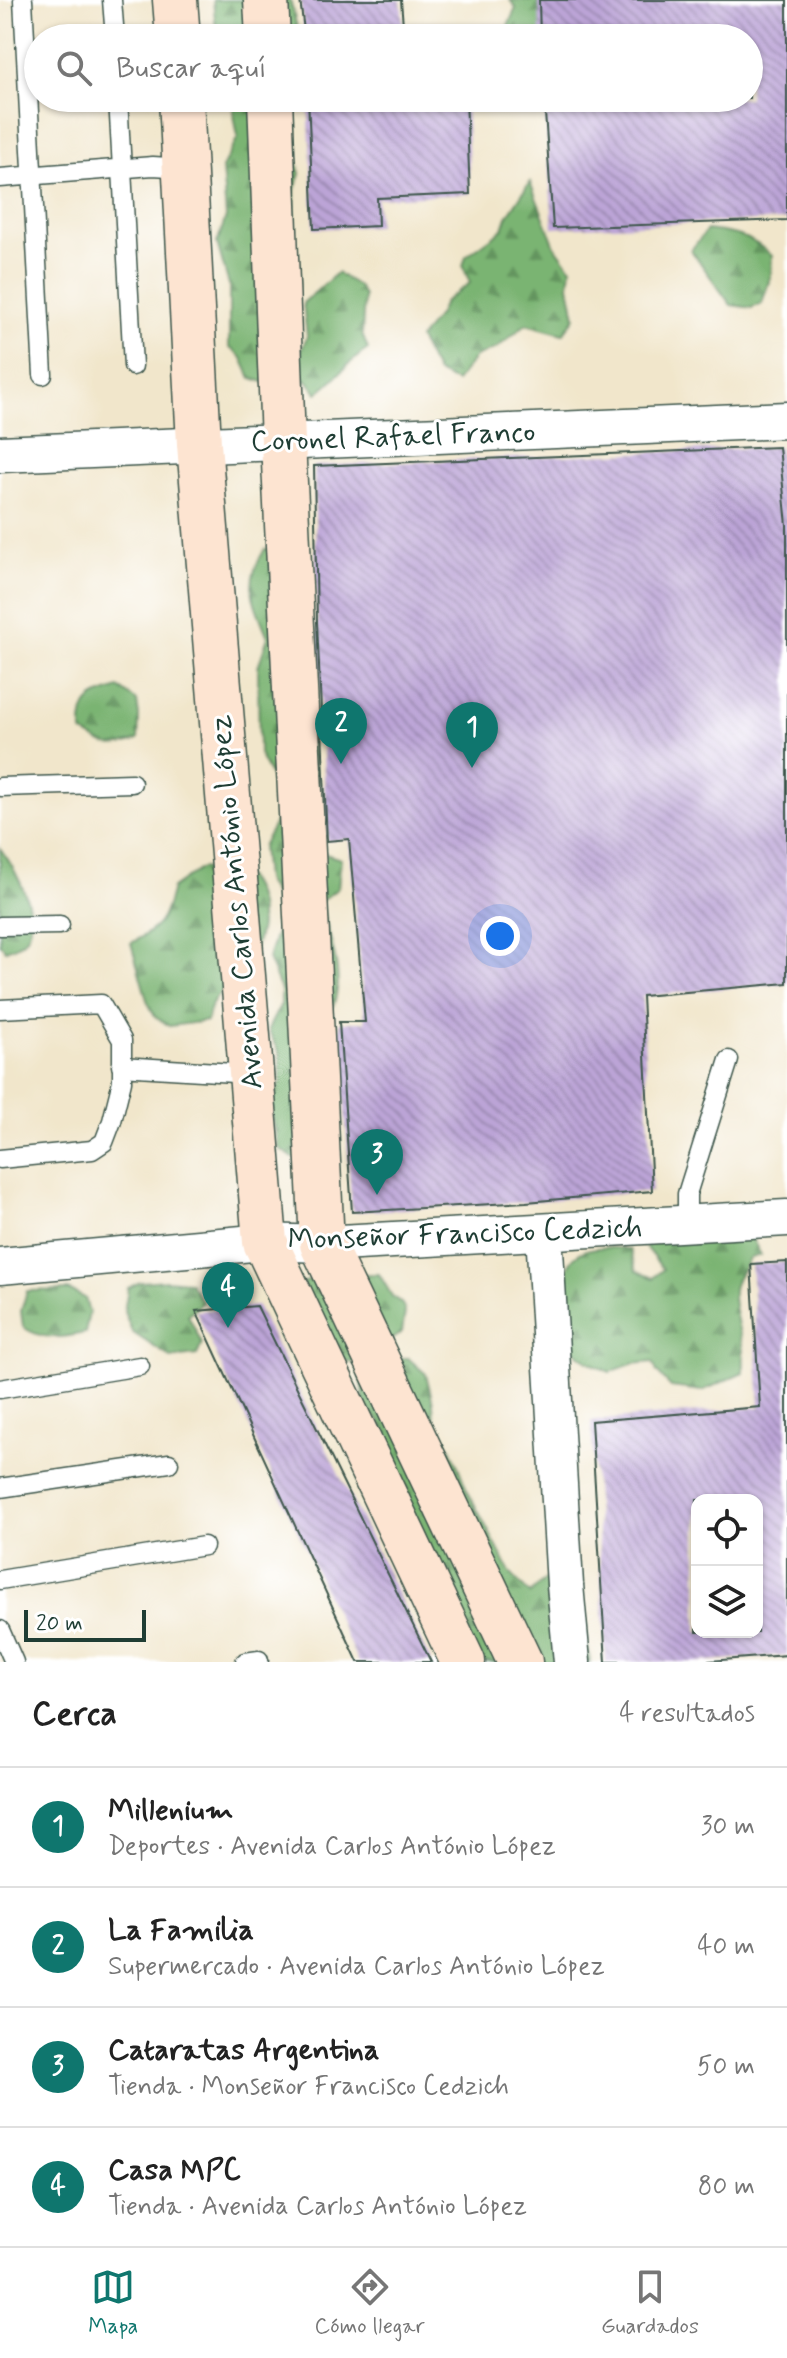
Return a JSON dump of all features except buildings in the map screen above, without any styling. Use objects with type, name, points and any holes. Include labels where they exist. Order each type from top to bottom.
[{"type":"main road","points":[[175,0],[177,24]]},
{"type":"main road","points":[[266,0],[267,24]]},
{"type":"main road","name":"Avenida Carlos António López","points":[[182,112],[199,444],[265,1242],[463,1662]]},
{"type":"main road","name":"Avenida Carlos António López","points":[[271,112],[283,442],[322,1244],[520,1662]]},
{"type":"street","name":"Coronel Rafael Franco","points":[[0,454],[787,420]]},
{"type":"street","name":"Monseñor Francisco Cedzich","points":[[0,1266],[265,1242],[322,1244],[787,1218]]},
{"type":"street","points":[[544,1233],[572,1662]]},
{"type":"lane","points":[[23,0],[25,24]]},
{"type":"lane","points":[[112,0],[114,24]]},
{"type":"lane","points":[[31,112],[43,375]]},
{"type":"lane","points":[[119,112],[133,366]]},
{"type":"lane","points":[[0,178],[153,166],[185,168]]},
{"type":"lane","points":[[0,787],[132,783]]},
{"type":"lane","points":[[0,926],[60,925]]},
{"type":"lane","points":[[0,1009],[101,1004],[122,1040],[119,1095],[104,1142],[92,1150],[0,1159]]},
{"type":"lane","points":[[687,1224],[687,1194],[729,1060]]},
{"type":"lane","points":[[121,1066],[252,1074]]},
{"type":"lane","points":[[0,1389],[140,1366]]},
{"type":"lane","points":[[0,1488],[169,1463]]},
{"type":"lane","points":[[0,1580],[204,1546]]},
{"type":"lane","points":[[0,1630],[14,1662]]},
{"type":"green space","points":[[213,0],[290,0],[296,24],[216,24]]},
{"type":"green space","points":[[510,0],[544,0],[548,24],[509,24],[516,8]]},
{"type":"green space","points":[[234,112],[291,112],[296,124],[295,150],[300,174],[295,189],[293,253],[299,261],[299,282],[290,326],[296,344],[302,349],[307,336],[303,303],[337,273],[358,286],[364,296],[362,334],[368,349],[317,393],[306,379],[304,382],[264,382],[251,378],[242,358],[229,347],[229,285],[217,243],[226,217],[222,168],[238,137]]},
{"type":"green space","points":[[530,182],[555,246],[571,268],[569,285],[575,317],[563,334],[526,324],[497,348],[475,357],[456,382],[437,373],[419,339],[439,314],[444,302],[470,283],[463,266],[466,256],[503,229],[507,217]]},
{"type":"green space","points":[[707,230],[742,237],[772,256],[771,275],[762,303],[752,308],[731,305],[691,250]]},
{"type":"green space","points":[[265,549],[299,553],[319,852],[341,859],[338,888],[320,902],[337,973],[335,1002],[329,1016],[334,1161],[295,1159],[279,1148],[268,1098],[281,1083],[280,1054],[268,1029],[281,1004],[281,990],[268,959],[277,929],[276,900],[265,880],[262,846],[285,805],[259,754],[258,667],[268,637],[255,603],[252,583]]},
{"type":"green space","points":[[119,688],[137,701],[138,740],[109,745],[82,732],[83,713],[95,697]]},
{"type":"green space","points":[[0,848],[25,894],[30,920],[29,932],[23,941],[6,950],[0,944]]},
{"type":"green space","points":[[201,868],[231,870],[250,881],[260,910],[258,938],[247,964],[212,1004],[207,1021],[170,1026],[155,1017],[147,1000],[131,943],[160,922],[172,888]]},
{"type":"green space","points":[[655,1213],[749,1233],[761,1255],[750,1258],[734,1285],[743,1373],[702,1391],[671,1387],[657,1372],[653,1362],[632,1364],[610,1372],[579,1355],[565,1335],[565,1275],[576,1256],[585,1250],[597,1248],[630,1250],[636,1271],[653,1278],[663,1269],[645,1247]]},
{"type":"green space","points":[[379,1274],[392,1296],[402,1304],[405,1312],[402,1332],[357,1364],[323,1354],[303,1283],[320,1275]]},
{"type":"green space","points":[[140,1282],[189,1282],[202,1302],[188,1315],[202,1344],[197,1355],[171,1358],[132,1332],[124,1312],[128,1288]]},
{"type":"green space","points":[[68,1290],[85,1298],[89,1312],[85,1333],[52,1337],[38,1335],[23,1327],[21,1311],[27,1291]]},
{"type":"green space","points":[[381,1358],[408,1358],[426,1374],[433,1403],[434,1426],[451,1448],[467,1490],[511,1574],[530,1594],[546,1579],[565,1585],[586,1633],[590,1662],[462,1662],[382,1483],[385,1441],[380,1422],[365,1406],[360,1378]]},
{"type":"place","name":"La Familia","points":[[341,764]]},
{"type":"place","name":"Millenium","points":[[472,768]]},
{"type":"place","name":"Cataratas Argentina","points":[[377,1195]]},
{"type":"place","name":"Casa MPC","points":[[228,1328]]}]
